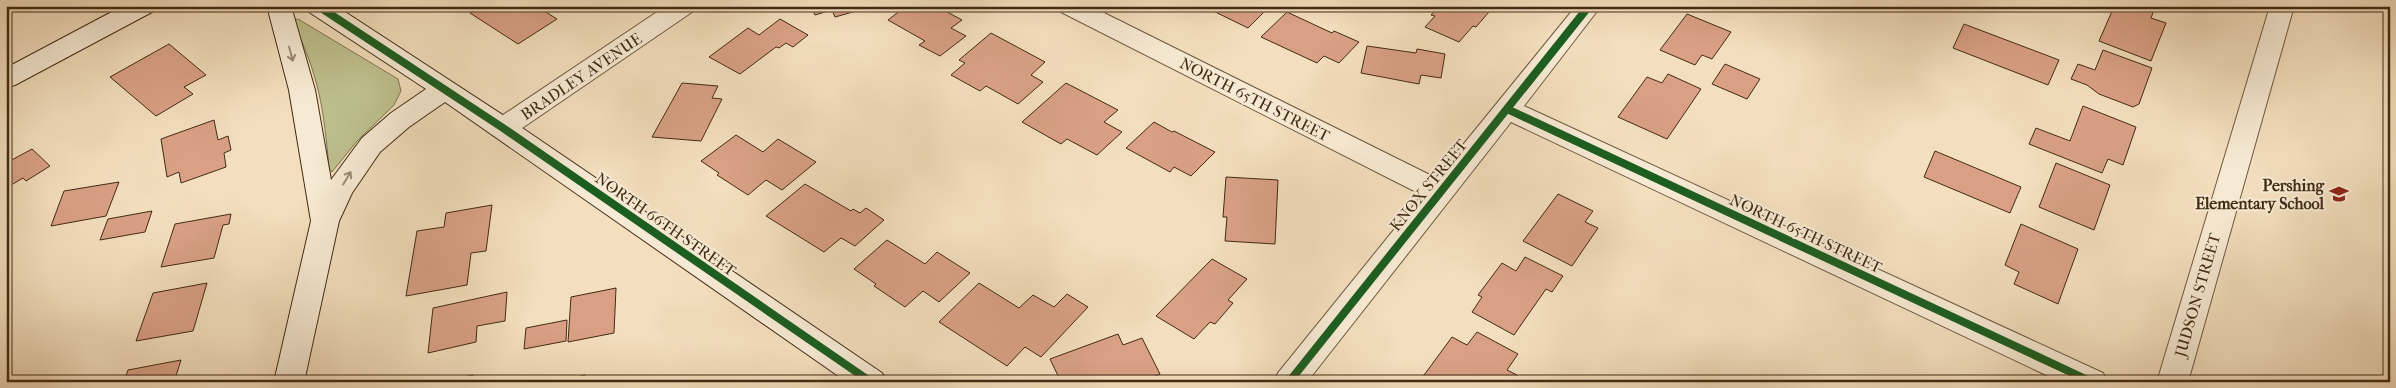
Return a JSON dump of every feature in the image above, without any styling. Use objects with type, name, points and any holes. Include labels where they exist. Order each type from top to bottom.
[{"type":"street","points":[[6,79],[144,6]]},
{"type":"street","points":[[279,6],[302,90],[325,222]]},
{"type":"street","name":"NORTH 66TH STREET","points":[[318,6],[503,128],[871,382]]},
{"type":"street","name":"BRADLEY AVENUE","points":[[503,128],[683,6]]},
{"type":"street","name":"NORTH 65TH STREET","points":[[1070,6],[1440,192]]},
{"type":"street","name":"KNOX STREET","points":[[1289,382],[1589,6]]},
{"type":"street","name":"JUDSON STREET","points":[[2172,382],[2282,6]]},
{"type":"street","points":[[289,382],[325,222],[340,189],[371,145],[400,120],[445,89]]},
{"type":"street","name":"NORTH 65TH STREET","points":[[1508,109],[2092,382]]},
{"type":"green space","points":[[298,19],[398,79],[401,91],[394,105],[357,141],[332,172],[329,168],[319,93],[308,58],[292,21]]},
{"type":"building","points":[[466,6],[521,6],[528,11],[536,6],[557,19],[518,44],[470,13],[474,11]]},
{"type":"building","points":[[811,6],[874,6],[835,17],[832,10],[815,15]]},
{"type":"building","points":[[906,6],[936,6],[962,20],[951,28],[966,36],[940,56],[919,45],[925,41],[888,20]]},
{"type":"building","points":[[1203,6],[1265,6],[1268,8],[1248,28]]},
{"type":"building","points":[[1433,6],[1491,6],[1486,11],[1489,12],[1476,27],[1473,26],[1459,42],[1425,27],[1435,16],[1431,15],[1437,8]]},
{"type":"building","points":[[2111,6],[2145,6],[2154,10],[2151,18],[2166,23],[2151,61],[2099,41],[2113,9]]},
{"type":"building","points":[[1287,12],[1332,33],[1334,31],[1359,42],[1339,63],[1324,56],[1317,63],[1261,37]]},
{"type":"building","points":[[1687,14],[1731,32],[1712,59],[1702,55],[1695,65],[1660,50]]},
{"type":"building","points":[[780,19],[808,35],[793,47],[786,43],[779,48],[776,47],[740,74],[709,57],[748,28],[759,35]]},
{"type":"building","points":[[1964,24],[2059,60],[2048,85],[1953,48]]},
{"type":"building","points":[[991,33],[1045,62],[1031,75],[1043,82],[1018,104],[986,86],[980,91],[951,75],[965,63],[959,60]]},
{"type":"building","points":[[169,44],[206,75],[184,87],[193,94],[156,116],[110,77]]},
{"type":"building","points":[[1367,46],[1416,53],[1417,49],[1445,54],[1441,78],[1421,75],[1419,84],[1361,73]]},
{"type":"building","points":[[2103,50],[2152,68],[2139,104],[2133,107],[2099,94],[2087,85],[2071,79],[2078,64],[2095,70]]},
{"type":"building","points":[[1725,64],[1760,79],[1747,99],[1712,84]]},
{"type":"building","points":[[1668,74],[1701,89],[1667,139],[1618,117],[1647,77],[1662,83]]},
{"type":"building","points":[[682,83],[718,86],[712,98],[722,99],[701,141],[652,137]]},
{"type":"building","points":[[1066,83],[1118,110],[1104,122],[1122,132],[1097,155],[1067,139],[1061,144],[1022,122]]},
{"type":"building","points":[[2083,106],[2136,127],[2123,165],[2108,159],[2102,173],[2029,144],[2036,128],[2070,141]]},
{"type":"building","points":[[214,120],[218,140],[228,136],[231,150],[224,153],[226,167],[181,183],[179,172],[167,177],[161,139]]},
{"type":"building","points":[[1154,122],[1215,152],[1191,176],[1174,167],[1170,172],[1126,148]]},
{"type":"building","points":[[736,135],[763,152],[778,139],[816,162],[782,190],[766,180],[748,195],[717,175],[719,173],[701,161]]},
{"type":"building","points":[[32,149],[50,166],[26,181],[23,178],[6,188],[6,160],[8,162]]},
{"type":"building","points":[[1935,151],[2021,187],[2010,213],[1924,177]]},
{"type":"building","points":[[2056,163],[2110,185],[2094,230],[2039,207]]},
{"type":"building","points":[[1226,177],[1278,180],[1275,244],[1225,241],[1227,217],[1223,217]]},
{"type":"building","points":[[119,182],[106,216],[51,226],[64,191]]},
{"type":"building","points":[[805,184],[851,211],[853,209],[860,213],[866,208],[884,220],[855,246],[841,238],[824,252],[766,216]]},
{"type":"building","points":[[1558,194],[1593,211],[1585,222],[1598,228],[1572,266],[1523,241]]},
{"type":"building","points":[[492,205],[486,251],[471,253],[467,285],[406,296],[417,231],[444,227],[446,213]]},
{"type":"building","points":[[152,211],[145,232],[100,240],[108,219]]},
{"type":"building","points":[[231,214],[229,224],[223,225],[214,258],[161,267],[175,224]]},
{"type":"building","points":[[2021,224],[2078,249],[2058,304],[2014,284],[2019,272],[2005,265]]},
{"type":"building","points":[[887,240],[925,264],[937,252],[970,273],[939,302],[923,291],[905,307],[874,286],[876,284],[854,269]]},
{"type":"building","points":[[1525,257],[1563,276],[1552,292],[1546,289],[1514,335],[1472,312],[1482,297],[1478,295],[1502,263],[1516,271]]},
{"type":"building","points":[[1212,259],[1247,279],[1228,300],[1233,303],[1215,324],[1210,322],[1194,339],[1156,316]]},
{"type":"building","points":[[207,283],[193,331],[136,341],[153,293]]},
{"type":"building","points":[[979,283],[1019,308],[1033,295],[1054,307],[1067,294],[1088,307],[1041,357],[1025,347],[1007,366],[939,322]]},
{"type":"building","points":[[616,288],[614,333],[568,342],[571,297]]},
{"type":"building","points":[[507,292],[505,321],[477,326],[476,342],[428,353],[433,308]]},
{"type":"building","points":[[567,320],[566,341],[524,349],[526,328]]},
{"type":"building","points":[[1477,332],[1518,354],[1507,370],[1517,375],[1519,382],[1419,382],[1452,337],[1467,345]]},
{"type":"building","points":[[1118,334],[1123,345],[1142,338],[1160,374],[1140,382],[1061,382],[1050,359]]},
{"type":"building","points":[[181,360],[174,382],[124,382],[128,370]]},
{"type":"building","points":[[473,375],[472,382],[441,382]]},
{"type":"building","points":[[585,375],[585,382],[540,382],[569,376],[568,379]]},
{"type":"cycle path","points":[[318,6],[503,128],[871,382]]},
{"type":"cycle path","points":[[1289,382],[1589,6]]},
{"type":"cycle path","points":[[1507,109],[2092,382]]},
{"type":"place","name":"Pershing Elementary School","points":[[2339,194]]}]
